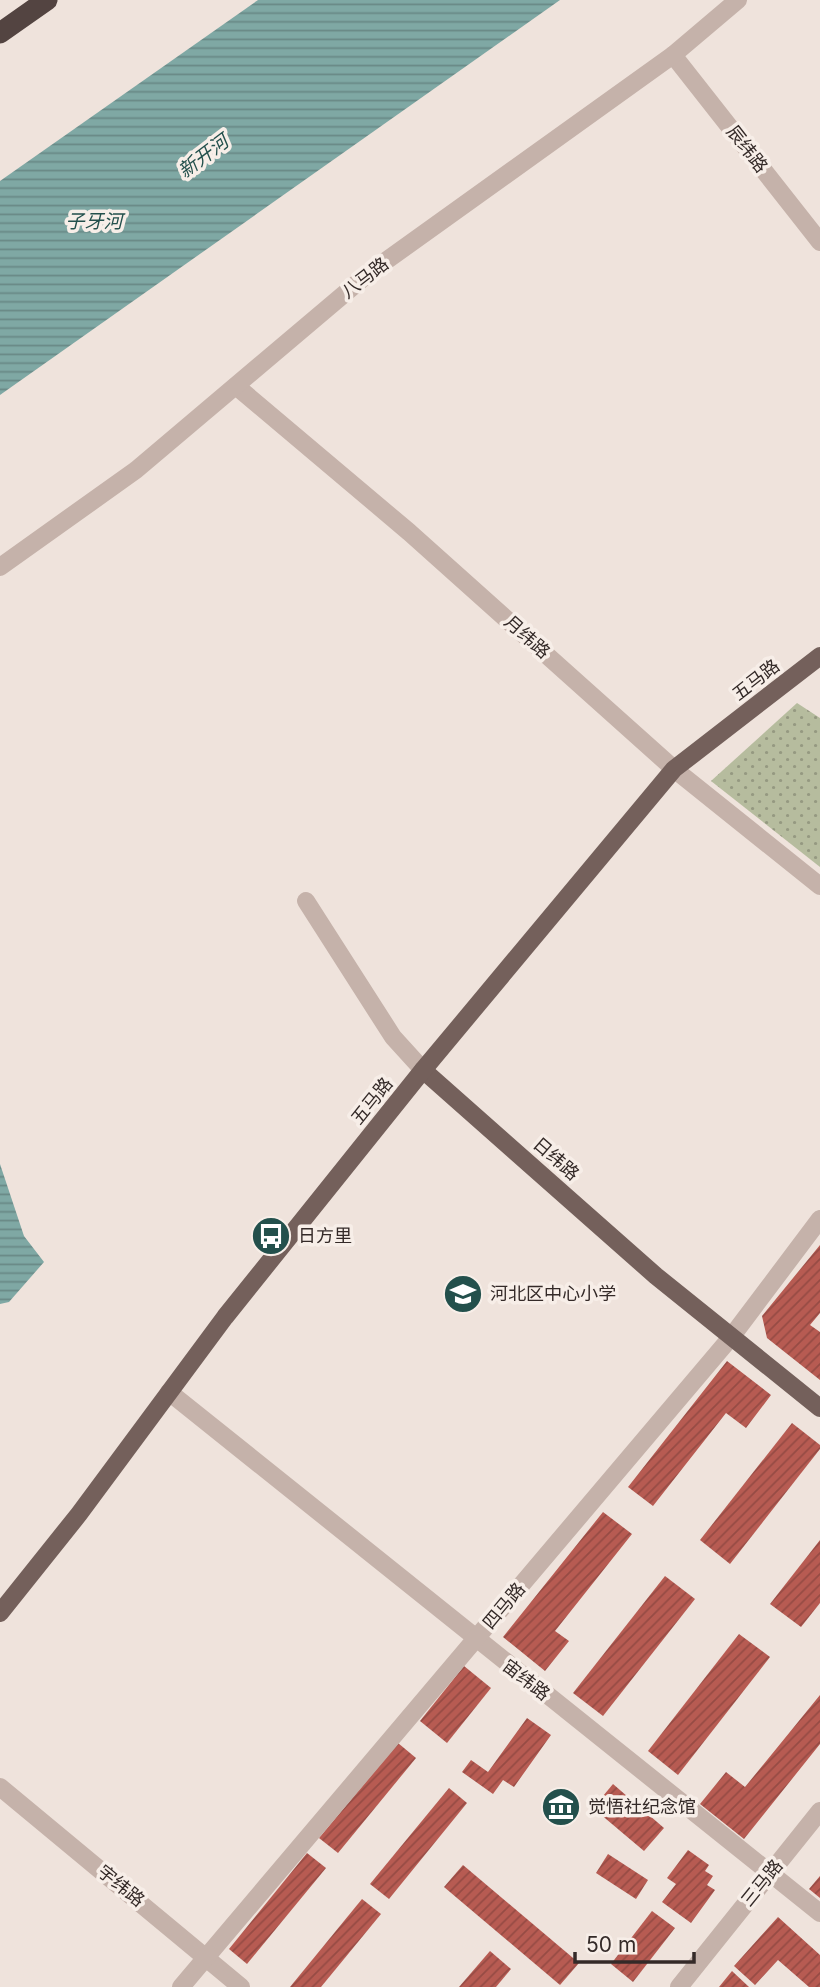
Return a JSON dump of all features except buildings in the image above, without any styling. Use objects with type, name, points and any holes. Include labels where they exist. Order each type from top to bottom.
[{"type":"highway","points":[[0,33],[47,0]]},
{"type":"main road","name":"五马路","points":[[0,1613],[225,1317],[423,1070],[674,769],[820,656]]},
{"type":"main road","name":"日纬路","points":[[423,1070],[656,1276],[820,1408]]},
{"type":"street","name":"八马路","points":[[0,567],[136,470],[369,273],[673,55],[738,0]]},
{"type":"street","name":"辰纬路","points":[[673,55],[820,243]]},
{"type":"street","name":"月纬路","points":[[236,386],[409,532],[674,769],[820,886]]},
{"type":"street","name":"日纬路","points":[[306,901],[393,1037],[423,1070]]},
{"type":"street","name":"四马路","points":[[181,1987],[732,1336],[820,1219]]},
{"type":"street","name":"宙纬路","points":[[169,1392],[475,1640],[820,1913]]},
{"type":"street","name":"宇纬路","points":[[0,1787],[242,1987]]},
{"type":"street","name":"三马路","points":[[678,1987],[820,1811]]},
{"type":"green space","points":[[797,703],[820,718],[820,867],[711,781]]},
{"type":"water","name":"子牙河","points":[[258,0],[560,0],[0,395],[0,181]]},
{"type":"water","points":[[0,1164],[24,1236],[44,1262],[9,1302],[0,1304]]},
{"type":"place","name":"日方里","points":[[271,1236]]},
{"type":"place","name":"河北区中心小学","points":[[463,1294]]},
{"type":"place","name":"觉悟社纪念馆","points":[[561,1807]]},
{"type":"water label","name":"新开河","points":[[203,156]]}]
